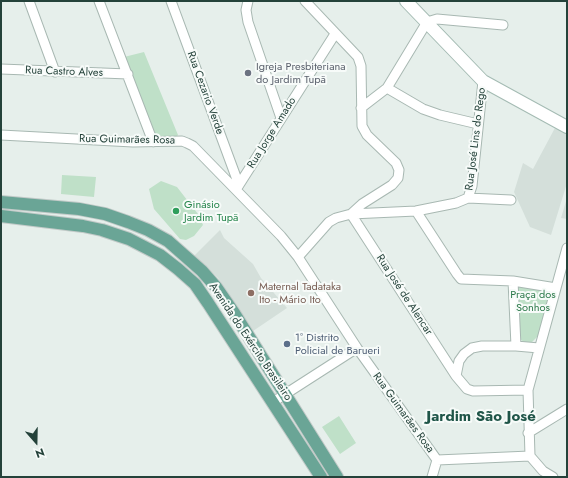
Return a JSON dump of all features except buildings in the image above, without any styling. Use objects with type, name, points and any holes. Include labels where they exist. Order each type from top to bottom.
[{"type":"main road","points":[[406,1],[483,81],[567,128]]},
{"type":"main road","name":"Avenida do Exército Brasileiro","points":[[1,202],[79,209],[105,214],[128,222],[168,241],[202,271],[216,287],[286,394],[337,477]]},
{"type":"main road","name":"Avenida do Exército Brasileiro","points":[[1,216],[83,226],[129,238],[160,256],[178,269],[195,284],[220,320],[321,477]]},
{"type":"street","points":[[29,1],[55,72]]},
{"type":"street","points":[[99,1],[153,142]]},
{"type":"street","name":"Rua Cezario Verde","points":[[171,1],[237,188]]},
{"type":"street","points":[[248,1],[246,10],[248,22],[281,118]]},
{"type":"street","points":[[298,257],[329,222],[336,218],[351,214],[362,204],[392,184],[398,178],[399,170],[396,163],[367,135],[362,126],[361,66],[358,57],[305,1]]},
{"type":"street","points":[[361,108],[387,88],[426,22],[438,19],[503,25]]},
{"type":"street","name":"Rua Jorge Amado","points":[[237,188],[336,34]]},
{"type":"street","name":"Rua Castro Alves","points":[[1,69],[128,74]]},
{"type":"street","name":"Rua José Lins do Rego","points":[[351,214],[416,211],[456,203],[468,198],[472,186],[483,81]]},
{"type":"street","points":[[387,88],[423,109],[440,115],[478,124]]},
{"type":"street","name":"Rua Guimarães Rosa","points":[[1,135],[153,142],[188,142],[237,188],[298,257],[357,348],[424,444],[437,460],[530,456]]},
{"type":"street","points":[[468,198],[511,200]]},
{"type":"street","points":[[416,211],[461,278],[469,280],[513,281],[556,288]]},
{"type":"street","name":"Rua José de Alencar","points":[[351,214],[456,376],[467,389],[473,391],[528,390]]},
{"type":"street","points":[[553,477],[543,471],[530,456],[528,433],[528,390],[567,248]]},
{"type":"street","points":[[513,281],[516,346]]},
{"type":"street","points":[[456,376],[458,361],[472,348],[495,346],[539,348]]},
{"type":"street","points":[[273,402],[357,348]]},
{"type":"street","points":[[528,433],[567,409]]},
{"type":"street","points":[[431,476],[437,460]]},
{"type":"shaded area","points":[[556,126],[567,133],[567,183],[551,235],[530,227],[514,192],[523,163],[533,169]]},
{"type":"shaded area","points":[[567,198],[567,219],[561,218]]},
{"type":"shaded area","name":"Maternal Tadataka Ito - Mário Ito","points":[[220,230],[224,238],[253,264],[261,278],[287,308],[253,331],[218,278],[194,256]]},
{"type":"green space","points":[[144,52],[178,135],[176,137],[158,138],[153,135],[124,57]]},
{"type":"green space","points":[[62,175],[96,177],[94,197],[61,194]]},
{"type":"green space","name":"Ginásio Jardim Tupã","points":[[161,181],[177,187],[198,214],[203,225],[194,236],[186,240],[180,239],[154,209],[149,189]]},
{"type":"green space","name":"Praça dos Sonhos","points":[[518,287],[550,289],[551,292],[539,335],[532,342],[524,342],[520,339]]},
{"type":"green space","points":[[339,416],[356,443],[340,454],[322,427]]},
{"type":"place","name":"Igreja Presbiteriana do Jardim Tupã","points":[[248,73]]},
{"type":"place","name":"Ginásio Jardim Tupã","points":[[176,211]]},
{"type":"place","name":"Maternal Tadataka Ito - Mário Ito","points":[[251,293]]},
{"type":"place","name":"1º Distrito Policial de Barueri","points":[[287,344]]},
{"type":"district","name":"Jardim São José","points":[[481,417]]}]
